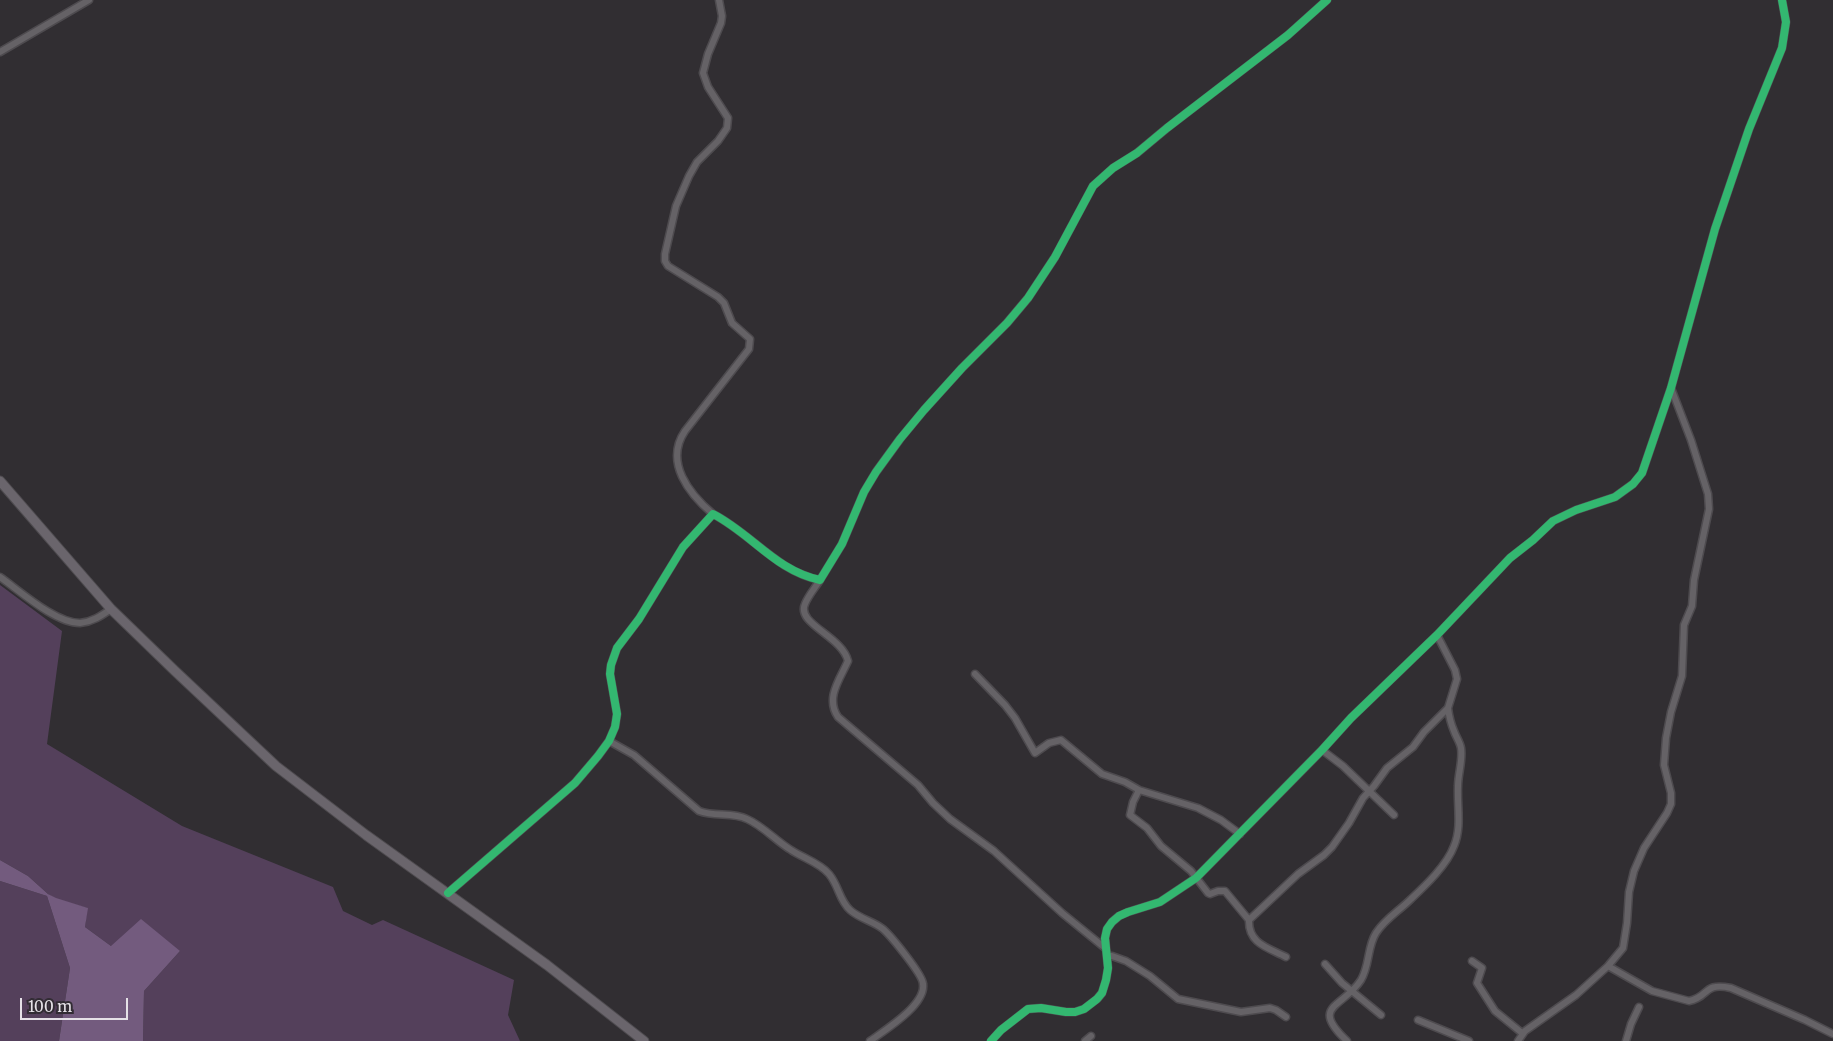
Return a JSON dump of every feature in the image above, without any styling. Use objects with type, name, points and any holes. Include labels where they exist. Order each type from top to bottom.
[{"type":"main road","points":[[0,480],[111,609],[276,766],[366,835],[547,965],[644,1041]]},
{"type":"street","points":[[0,52],[89,0]]},
{"type":"street","points":[[719,0],[722,16],[721,23],[708,54],[703,73],[708,87],[728,118],[727,128],[697,162],[689,176],[676,206],[665,261],[668,266],[718,297],[724,303],[732,323],[750,338],[749,349],[685,431],[678,446],[676,456],[680,474],[698,502],[713,514],[738,529],[784,567],[798,574],[820,580]]},
{"type":"street","points":[[1105,948],[1062,914],[994,851],[950,819],[933,803],[915,781],[838,717],[832,704],[833,696],[848,661],[841,647],[805,617],[803,611],[804,604],[842,544],[864,492],[876,472],[930,403],[1007,323],[1028,298],[1055,257],[1093,186],[1113,168],[1137,153],[1288,35],[1326,0]]},
{"type":"street","points":[[992,1041],[1001,1030],[1028,1009],[1041,1008],[1075,1012],[1092,1004],[1102,993],[1106,980],[1107,956],[1105,948],[1107,929],[1112,922],[1119,916],[1160,902],[1196,878],[1351,718],[1437,635],[1498,570],[1553,521],[1576,510],[1615,497],[1632,484],[1642,472],[1671,388],[1715,229],[1749,129],[1782,48],[1786,22],[1782,0]]},
{"type":"street","points":[[1518,1041],[1522,1033],[1576,995],[1608,966],[1623,948],[1629,892],[1634,871],[1644,848],[1668,813],[1671,804],[1671,793],[1664,765],[1666,738],[1671,712],[1682,676],[1684,626],[1692,606],[1694,580],[1709,509],[1708,494],[1691,440],[1671,388]]},
{"type":"street","points":[[448,893],[575,783],[609,741],[615,727],[616,714],[610,674],[617,648],[639,619],[684,547],[713,514]]},
{"type":"street","points":[[0,577],[46,610],[72,622],[90,621],[111,609]]},
{"type":"street","points":[[1249,920],[1298,874],[1332,848],[1368,791],[1391,763],[1413,747],[1424,732],[1448,708],[1457,679],[1437,635]]},
{"type":"street","points":[[975,674],[1005,704],[1035,753],[1049,743],[1061,740],[1102,774],[1125,782],[1139,790],[1198,808],[1221,820],[1240,834]]},
{"type":"street","points":[[1347,1041],[1335,1030],[1331,1023],[1332,1010],[1353,991],[1368,967],[1375,935],[1389,918],[1411,900],[1439,870],[1450,856],[1455,845],[1459,831],[1458,786],[1461,750],[1453,730],[1448,708]]},
{"type":"street","points":[[609,741],[634,755],[699,811],[708,814],[733,814],[748,819],[790,850],[822,868],[830,875],[841,901],[846,907],[860,918],[883,930],[921,977],[924,984],[923,991],[909,1011],[870,1041]]},
{"type":"street","points":[[1322,750],[1343,766],[1394,815]]},
{"type":"street","points":[[1139,790],[1130,814],[1147,828],[1161,846],[1191,871],[1210,894],[1225,891],[1249,920],[1250,933],[1253,938],[1286,956]]},
{"type":"street","points":[[1107,956],[1126,961],[1150,976],[1178,1000],[1241,1012],[1270,1008],[1286,1017]]},
{"type":"street","points":[[1472,961],[1482,968],[1477,983],[1495,1011],[1522,1033]]},
{"type":"street","points":[[1325,964],[1342,983],[1381,1015]]},
{"type":"street","points":[[1608,966],[1652,991],[1689,1001],[1695,1000],[1711,987],[1731,988],[1833,1034]]},
{"type":"street","points":[[1626,1041],[1639,1007]]},
{"type":"street","points":[[1418,1020],[1469,1041]]},
{"type":"street","points":[[1085,1041],[1090,1036]]},
{"type":"shaded area","points":[[0,585],[62,631],[47,744],[182,826],[333,887],[343,911],[372,925],[383,920],[514,980],[508,1015],[520,1041],[143,1041],[144,991],[180,951],[111,946],[85,927],[87,908],[56,899],[28,876],[0,860]]},
{"type":"shaded area","points":[[0,860],[28,876],[48,894],[88,908],[85,927],[111,946],[141,919],[180,951],[144,991],[143,1041],[59,1041],[70,968],[47,896],[0,881]]},
{"type":"shaded area","points":[[0,881],[47,896],[70,968],[59,1041],[0,1041]]},
{"type":"cycle path","points":[[448,893],[575,783],[609,741],[615,727],[617,714],[610,674],[617,648],[639,619],[683,547],[713,514],[740,531],[790,569],[820,580],[842,544],[864,492],[876,472],[924,410],[1007,323],[1028,298],[1055,257],[1093,186],[1113,168],[1137,153],[1288,35],[1327,0]]},
{"type":"cycle path","points":[[991,1041],[1001,1030],[1028,1009],[1041,1008],[1075,1012],[1084,1009],[1097,999],[1102,993],[1106,980],[1108,968],[1105,938],[1107,929],[1112,922],[1128,912],[1160,902],[1196,878],[1351,718],[1437,635],[1510,558],[1553,521],[1576,510],[1615,497],[1633,484],[1642,473],[1671,388],[1715,229],[1749,129],[1782,48],[1786,22],[1782,0]]}]
